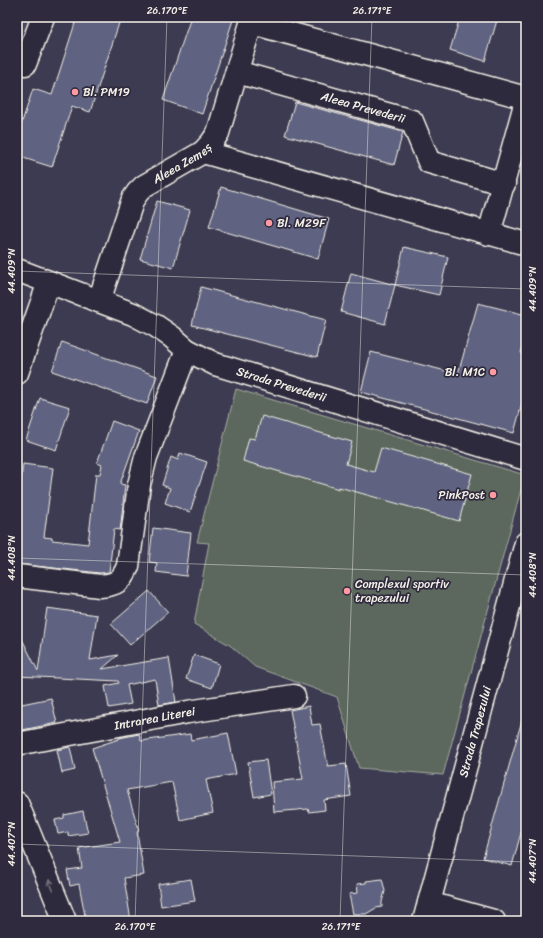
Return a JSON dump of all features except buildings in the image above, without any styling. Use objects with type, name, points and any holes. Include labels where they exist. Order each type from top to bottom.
[{"type":"street","points":[[21,62],[43,17]]},
{"type":"street","points":[[252,20],[526,100],[490,234]]},
{"type":"street","name":"Aleea Zemeș","points":[[99,301],[133,198],[144,186],[203,152],[218,133],[252,20]]},
{"type":"street","name":"Aleea Prevederii","points":[[237,72],[412,121],[429,162],[504,184]]},
{"type":"street","points":[[203,152],[526,244]]},
{"type":"street","name":"Strada Prevederii","points":[[17,270],[133,314],[156,326],[187,350],[215,364],[526,459]]},
{"type":"street","points":[[17,373],[49,282]]},
{"type":"street","points":[[17,576],[100,586],[111,585],[119,581],[125,574],[128,566],[139,485],[146,457],[187,350]]},
{"type":"street","name":"Strada Trapezului","points":[[427,912],[526,543]]},
{"type":"street","name":"Intrarea Literei","points":[[17,744],[188,712],[294,696]]},
{"type":"street","points":[[17,803],[65,921]]},
{"type":"street","points":[[427,912],[494,921]]},
{"type":"shaded area","points":[[17,17],[23,17],[30,20],[20,46],[17,45]]},
{"type":"green space","name":"Complexul sportiv trapezului","points":[[236,389],[525,475],[443,775],[359,768],[337,697],[255,667],[231,646],[194,624],[209,543],[197,542]]},
{"type":"place","name":"Bl. PM19","points":[[75,92]]},
{"type":"place","name":"Bl. M29F","points":[[269,223]]},
{"type":"place","name":"Bl. M1C","points":[[493,372]]},
{"type":"place","name":"PinkPost","points":[[493,495]]},
{"type":"place","name":"Complexul sportiv trapezului","points":[[347,591]]}]
